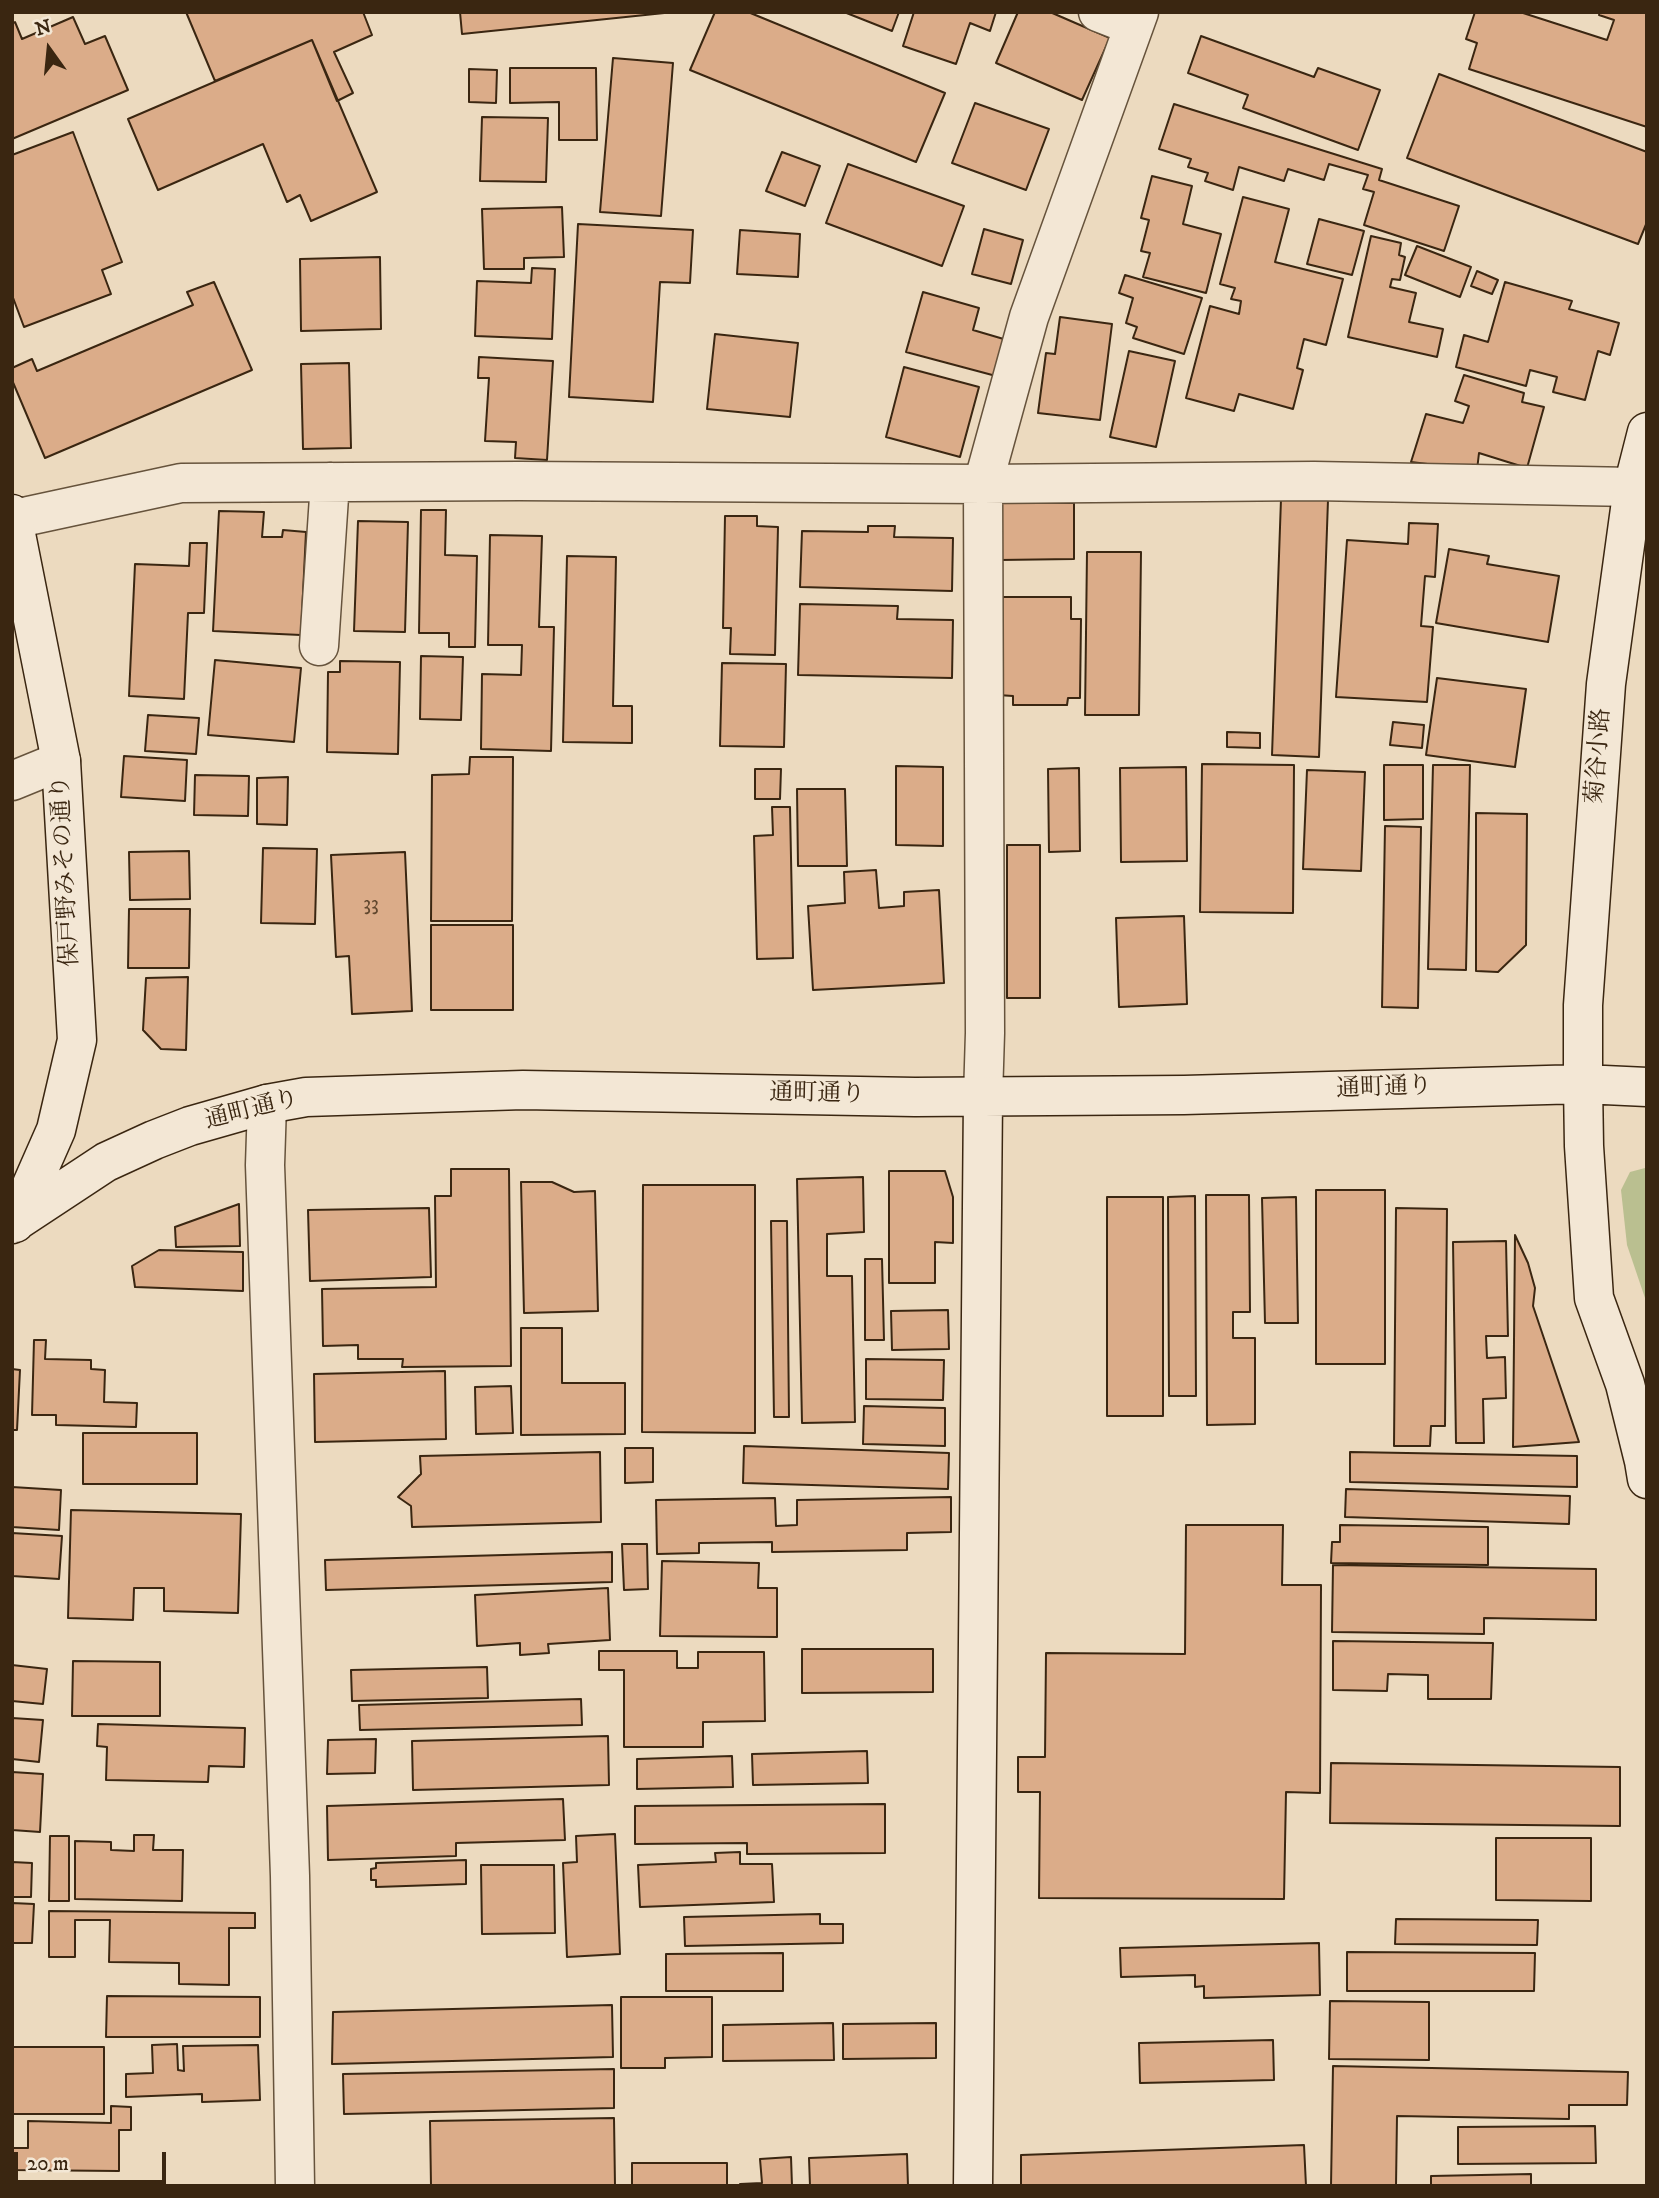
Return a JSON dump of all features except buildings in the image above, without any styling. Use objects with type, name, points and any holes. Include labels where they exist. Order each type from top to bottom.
[{"type":"street","points":[[972,2186],[985,1033],[983,484],[1029,317],[1136,19],[1098,12]]},
{"type":"street","name":"菊谷小路","points":[[1647,432],[1633,487],[1605,698],[1584,992],[1583,1084],[1584,1146],[1594,1298],[1625,1384],[1647,1479]]},
{"type":"street","points":[[13,517],[181,483],[519,481],[983,484],[1314,481],[1633,487]]},
{"type":"street","points":[[319,646],[330,482]]},
{"type":"street","name":"保戸野みその通り","points":[[13,517],[61,761],[76,1040],[56,1130],[14,1224]]},
{"type":"street","points":[[12,781],[61,761]]},
{"type":"street","name":"通町通り","points":[[14,1224],[118,1157],[190,1126],[267,1104],[306,1097],[523,1090],[983,1097],[1184,1095],[1583,1084],[1647,1087]]},
{"type":"street","points":[[267,1104],[265,1165],[290,1876],[295,2186]]},
{"type":"green space","points":[[1647,1168],[1645,1298],[1627,1245],[1621,1190],[1630,1172]]}]
